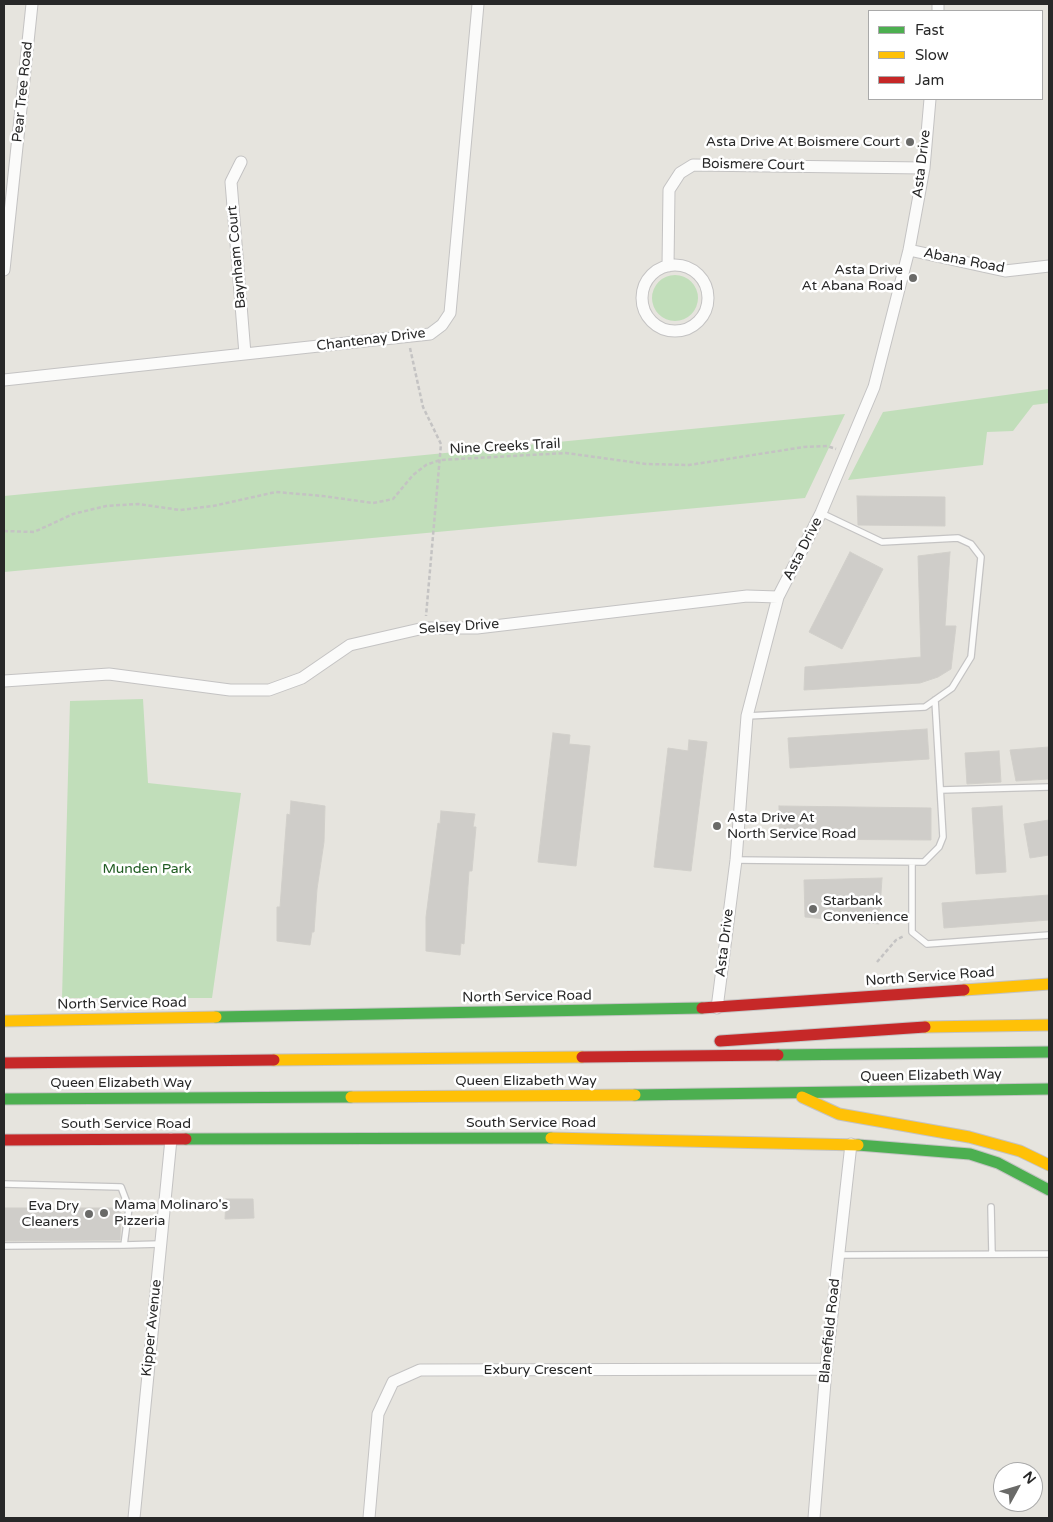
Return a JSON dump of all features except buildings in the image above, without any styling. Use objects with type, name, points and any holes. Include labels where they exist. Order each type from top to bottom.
[{"type":"main road","name":"North Service Road","points":[[4,1022],[717,1008],[1049,984]]},
{"type":"main road","points":[[710,1042],[905,1027],[1049,1025]]},
{"type":"main road","points":[[578,1056],[681,1044]]},
{"type":"main road","name":"Queen Elizabeth Way","points":[[4,1063],[1049,1052]]},
{"type":"main road","name":"Queen Elizabeth Way","points":[[4,1099],[794,1094],[1049,1089]]},
{"type":"main road","points":[[794,1094],[839,1114],[969,1137],[1020,1151],[1049,1166]]},
{"type":"main road","name":"South Service Road","points":[[4,1140],[588,1138],[851,1144],[970,1154],[1019,1172],[1049,1190]]},
{"type":"street","name":"Pear Tree Road","points":[[4,270],[32,4]]},
{"type":"street","name":"Chantenay Drive","points":[[4,380],[407,337],[430,334],[442,325],[450,313],[478,4]]},
{"type":"street","name":"Asta Drive","points":[[717,1008],[736,860],[747,716],[778,597],[821,513],[874,387],[909,250],[924,168],[930,100]]},
{"type":"street","name":"Baynham Court","points":[[241,162],[230,182],[245,354]]},
{"type":"street","name":"Boismere Court","points":[[668,266],[669,190],[680,173],[692,164],[924,168]]},
{"type":"street","name":"Abana Road","points":[[909,250],[1005,271],[1049,266]]},
{"type":"street","points":[[668,266],[689,268],[701,278],[708,292],[708,302],[703,316],[692,327],[682,331],[670,332],[660,328],[650,321],[644,311],[642,300],[643,288],[653,274],[668,266]]},
{"type":"street","name":"Selsey Drive","points":[[4,681],[109,674],[230,690],[269,690],[302,678],[350,645],[424,628],[477,628],[747,596],[778,597]]},
{"type":"street","name":"Kipper Avenue","points":[[134,1518],[171,1139]]},
{"type":"street","name":"Blanefield Road","points":[[814,1518],[826,1369],[851,1144]]},
{"type":"street","name":"Exbury Crescent","points":[[369,1518],[378,1414],[393,1382],[420,1370],[826,1369]]},
{"type":"lane","points":[[747,716],[925,707],[952,688],[971,657],[981,557],[970,544],[958,538],[882,542],[821,513]]},
{"type":"lane","points":[[736,860],[924,862],[940,847],[943,837],[935,700]]},
{"type":"lane","points":[[941,790],[1049,787]]},
{"type":"lane","points":[[912,862],[912,932],[927,944],[1049,935]]},
{"type":"lane","points":[[4,1184],[121,1187],[129,1208],[124,1245]]},
{"type":"lane","points":[[991,1207],[992,1254]]},
{"type":"lane","points":[[4,1246],[160,1244]]},
{"type":"lane","points":[[838,1255],[1049,1254]]},
{"type":"path","points":[[407,337],[424,407],[441,444],[424,628]]},
{"type":"path","name":"Nine Creeks Trail","points":[[4,532],[34,532],[73,514],[106,506],[138,504],[180,510],[213,506],[276,492],[373,503],[393,499],[413,475],[426,465],[440,460],[566,454],[646,464],[689,465],[804,447],[828,446],[847,452]]},
{"type":"path","points":[[877,962],[896,940],[912,932]]},
{"type":"green space","points":[[675,275],[688,279],[694,285],[698,298],[694,311],[688,317],[675,321],[662,317],[656,311],[652,298],[656,285],[662,279]]},
{"type":"green space","points":[[1049,389],[1049,403],[1033,405],[1013,431],[987,432],[983,465],[848,480],[883,412]]},
{"type":"green space","points":[[845,414],[805,498],[4,572],[4,496]]},
{"type":"green space","name":"Munden Park","points":[[143,699],[148,783],[241,793],[212,998],[62,998],[70,701]]},
{"type":"traffic: fast","points":[[216,1017],[702,1008]]},
{"type":"traffic: fast","points":[[778,1055],[1049,1052]]},
{"type":"traffic: fast","points":[[635,1095],[1049,1089]]},
{"type":"traffic: fast","points":[[4,1099],[351,1097]]},
{"type":"traffic: fast","points":[[186,1139],[551,1138]]},
{"type":"traffic: fast","points":[[858,1145],[970,1154],[998,1163],[1049,1190]]},
{"type":"traffic: slow","points":[[964,990],[1049,984]]},
{"type":"traffic: slow","points":[[4,1021],[216,1017]]},
{"type":"traffic: slow","points":[[925,1027],[1049,1025]]},
{"type":"traffic: slow","points":[[274,1060],[582,1057]]},
{"type":"traffic: slow","points":[[351,1097],[635,1095]]},
{"type":"traffic: slow","points":[[802,1097],[839,1114],[969,1137],[1020,1151],[1049,1165]]},
{"type":"traffic: slow","points":[[551,1138],[858,1145]]},
{"type":"traffic: jam","points":[[702,1008],[964,990]]},
{"type":"traffic: jam","points":[[720,1041],[925,1027]]},
{"type":"traffic: jam","points":[[582,1057],[778,1055]]},
{"type":"traffic: jam","points":[[4,1063],[274,1060]]},
{"type":"traffic: jam","points":[[4,1140],[186,1139]]},
{"type":"place","name":"Asta Drive At Boismere Court","points":[[910,142]]},
{"type":"place","name":"Asta Drive At Abana Road","points":[[913,278]]},
{"type":"place","name":"Asta Drive At North Service Road","points":[[717,826]]},
{"type":"place","name":"Starbank Convenience","points":[[813,909]]},
{"type":"place","name":"Mama Molinaro's Pizzeria","points":[[104,1213]]},
{"type":"place","name":"Eva Dry Cleaners","points":[[89,1214]]}]
